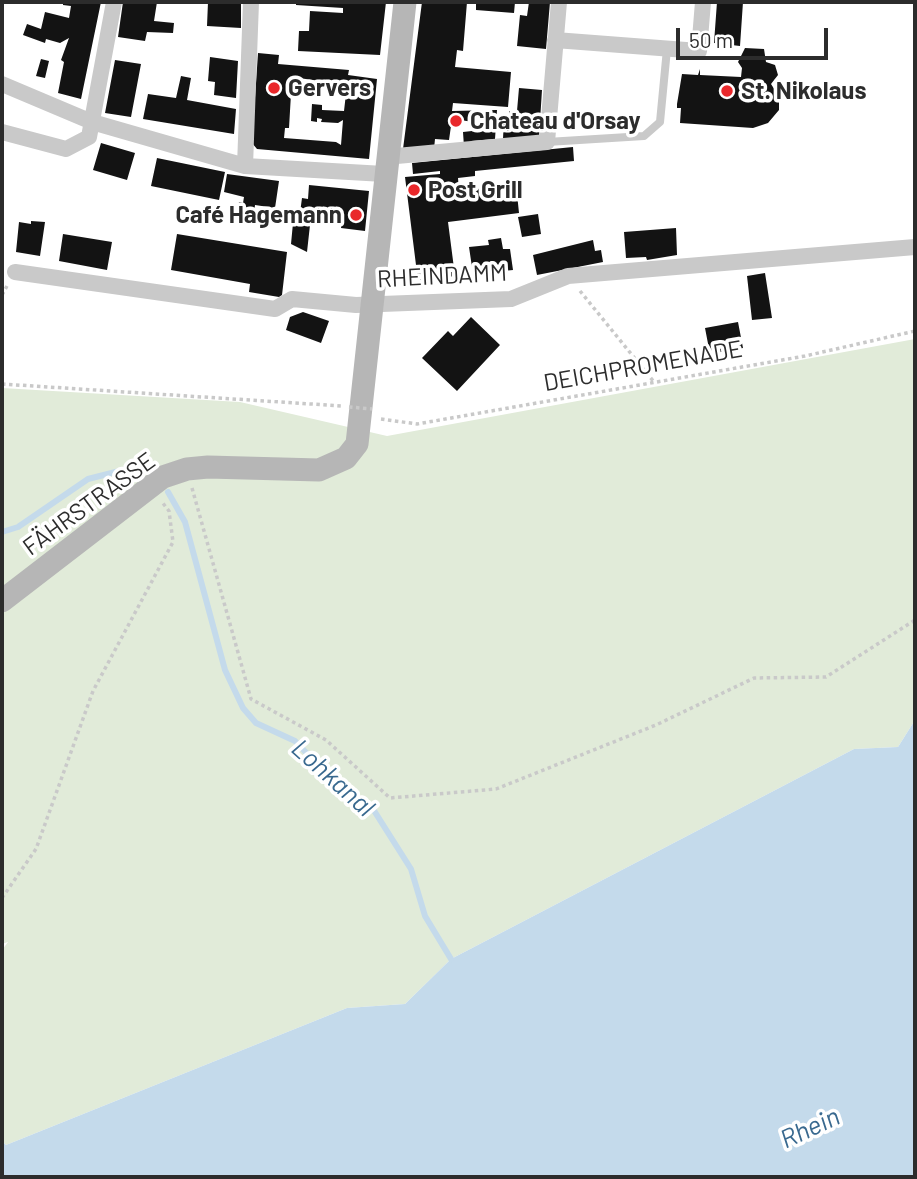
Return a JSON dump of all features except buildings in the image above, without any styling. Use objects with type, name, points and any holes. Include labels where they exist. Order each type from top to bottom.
[{"type":"main road","points":[[385,165],[405,2]]},
{"type":"main road","name":"FÄHRSTRASSE","points":[[2,601],[163,477],[187,469],[319,470],[346,458],[357,444],[385,165]]},
{"type":"street","points":[[2,132],[65,149],[89,137],[114,2]]},
{"type":"street","points":[[245,166],[251,2]]},
{"type":"street","points":[[2,84],[92,122],[245,166],[385,165],[547,142],[559,2]]},
{"type":"street","points":[[555,40],[699,51],[703,2]]},
{"type":"street","name":"RHEINDAMM","points":[[15,272],[275,309],[292,299],[356,305],[511,299],[568,276],[915,247]]},
{"type":"lane","points":[[547,142],[644,136],[660,122],[667,49]]},
{"type":"path","points":[[568,276],[653,382]]},
{"type":"path","name":"DEICHPROMENADE","points":[[376,419],[417,424],[805,356],[915,331]]},
{"type":"path","points":[[2,384],[344,406]]},
{"type":"path","points":[[349,407],[372,409]]},
{"type":"path","points":[[187,469],[251,699],[326,740],[390,798],[496,789],[656,725],[754,678],[825,677],[915,620]]},
{"type":"path","points":[[2,898],[36,849],[93,691],[173,542],[169,511]]},
{"type":"green space","points":[[915,339],[915,720],[898,747],[854,749],[451,959],[405,1004],[347,1008],[6,1145],[2,1141],[2,950],[8,942],[2,944],[2,388],[240,402],[387,436]]},
{"type":"water","name":"Rhein","points":[[915,720],[915,1177],[2,1177],[2,1141],[6,1145],[347,1008],[405,1004],[451,959],[854,749],[898,747]]},
{"type":"waterway","name":"Lohkanal","points":[[2,532],[18,527],[88,479],[143,465],[149,470]]},
{"type":"waterway","name":"Lohkanal","points":[[168,492],[185,522],[225,670],[243,708],[256,723],[295,741],[339,787],[373,809],[411,869],[425,916],[451,959]]},
{"type":"place","name":"Gervers","points":[[274,88]]},
{"type":"place","name":"St. Nikolaus","points":[[727,91]]},
{"type":"place","name":"Chateau d'Orsay","points":[[456,121]]},
{"type":"place","name":"Post Grill","points":[[414,190]]},
{"type":"place","name":"Café Hagemann","points":[[356,215]]}]
